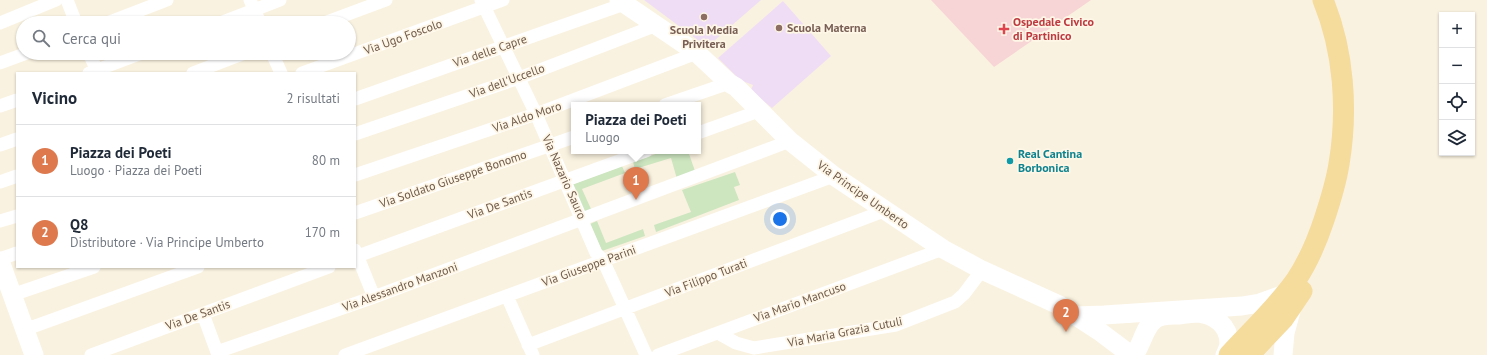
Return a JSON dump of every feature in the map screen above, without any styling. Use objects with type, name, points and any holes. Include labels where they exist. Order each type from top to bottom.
[{"type":"main road","points":[[1249,355],[1271,332],[1289,300],[1296,280],[1308,259],[1320,232],[1332,197],[1339,164],[1343,130],[1343,96],[1339,55],[1323,0]]},
{"type":"main road","points":[[1229,355],[1289,300],[1319,263],[1331,236],[1343,200],[1352,164],[1356,132],[1355,95],[1351,52],[1337,0]]},
{"type":"street","points":[[0,22],[56,0]]},
{"type":"street","points":[[67,0],[73,16]]},
{"type":"street","points":[[125,16],[167,0]]},
{"type":"street","points":[[232,16],[252,5],[280,0]]},
{"type":"street","points":[[343,16],[386,0]]},
{"type":"street","name":"Via Ugo Foscolo","points":[[356,52],[483,4],[503,0]]},
{"type":"street","name":"Via Principe Umberto","points":[[622,2],[697,53],[729,83],[736,87],[790,141],[834,176],[884,211],[943,249],[982,270],[1059,305],[1076,316],[1102,323]]},
{"type":"street","name":"Via delle Capre","points":[[356,98],[503,47],[622,2]]},
{"type":"street","name":"Via Nazario Sauro","points":[[483,4],[536,114],[583,219],[596,253],[603,260],[646,355]]},
{"type":"street","points":[[252,5],[257,16]]},
{"type":"street","name":"Via dell'Uccello","points":[[356,134],[519,78],[657,25]]},
{"type":"street","name":"Via Aldo Moro","points":[[356,176],[536,114],[697,53]]},
{"type":"street","points":[[0,63],[16,57]]},
{"type":"street","points":[[91,60],[94,72],[124,60]]},
{"type":"street","points":[[196,72],[227,60]]},
{"type":"street","points":[[275,60],[281,72]]},
{"type":"street","name":"Via Ugo Foscolo","points":[[305,72],[336,60]]},
{"type":"street","points":[[674,102],[729,83]]},
{"type":"street","points":[[0,106],[16,100]]},
{"type":"street","points":[[701,131],[759,111]]},
{"type":"street","name":"Via Soldato Giuseppe Bonomo","points":[[356,213],[571,138]]},
{"type":"street","points":[[0,145],[16,139]]},
{"type":"street","name":"Via Alessandro Manzoni","points":[[217,354],[374,297],[790,141]]},
{"type":"street","name":"Via De Santis","points":[[356,255],[638,154]]},
{"type":"street","points":[[0,182],[16,176]]},
{"type":"street","name":"Via Giuseppe Parini","points":[[345,355],[834,176]]},
{"type":"street","name":"Via Filippo Turati","points":[[531,350],[625,309],[884,211]]},
{"type":"street","points":[[0,221],[16,216]]},
{"type":"street","name":"Via Mario Mancuso","points":[[658,355],[943,249]]},
{"type":"street","points":[[16,253],[0,260],[34,355]]},
{"type":"street","points":[[356,255],[374,297]]},
{"type":"street","points":[[12,295],[91,268]]},
{"type":"street","points":[[24,330],[178,270],[191,268]]},
{"type":"street","name":"Via De Santis","points":[[91,355],[326,268]]},
{"type":"street","name":"Via Maria Grazia Cutuli","points":[[718,333],[736,343],[754,348],[896,325],[955,302],[964,294],[982,270]]},
{"type":"street","points":[[507,296],[531,350]]},
{"type":"street","points":[[1102,323],[1289,300],[1283,355]]},
{"type":"street","points":[[1102,323],[1133,355],[1139,348],[1148,326],[1154,320],[1163,316],[1198,313],[1212,317],[1221,322],[1227,334],[1229,343],[1226,355]]},
{"type":"street","points":[[203,314],[217,354]]},
{"type":"shaded area","name":"Scuola Media Privitera","points":[[644,0],[761,0],[707,47]]},
{"type":"shaded area","name":"Ospedale Civico di Partinico","points":[[931,0],[1091,0],[994,67]]},
{"type":"shaded area","name":"Scuola Materna","points":[[783,1],[831,56],[772,108],[754,93],[750,92],[753,85],[740,80],[718,58]]},
{"type":"green space","points":[[656,154],[689,154],[695,171],[677,179],[671,158],[635,169],[633,162]]},
{"type":"green space","points":[[622,166],[625,173],[582,189],[591,209],[584,212],[571,185]]},
{"type":"green space","points":[[735,172],[740,185],[734,187],[739,200],[656,232],[654,225],[691,212],[682,190]]},
{"type":"green space","points":[[597,221],[606,243],[643,229],[645,236],[602,251],[590,224]]},
{"type":"place","name":"Scuola Media Privitera","points":[[704,17]]},
{"type":"place","name":"Scuola Materna","points":[[779,28]]},
{"type":"place","name":"Ospedale Civico di Partinico","points":[[1004,29]]},
{"type":"place","name":"Real Cantina Borbonica","points":[[1010,161]]},
{"type":"place","name":"Piazza dei Poeti","points":[[636,200]]},
{"type":"place","name":"Q8","points":[[1066,332]]}]
